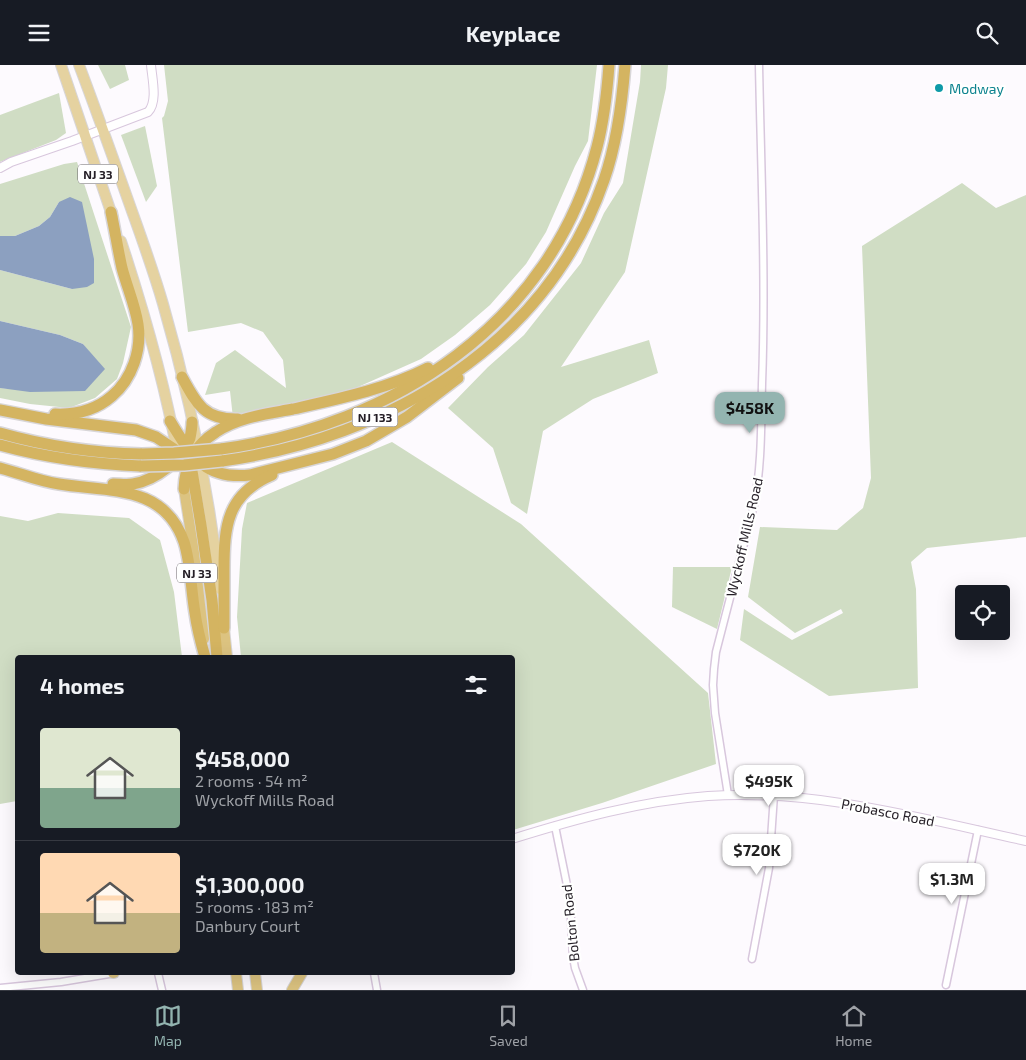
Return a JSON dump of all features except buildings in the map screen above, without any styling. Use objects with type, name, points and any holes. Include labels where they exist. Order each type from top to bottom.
[{"type":"highway","name":"NJ 133","points":[[0,445],[26,452],[111,465],[184,465],[337,420],[380,402],[441,367],[492,326],[517,300],[539,272],[558,242],[576,207],[590,172],[600,137],[609,65]]},
{"type":"highway","name":"NJ 133","points":[[0,433],[40,443],[103,452],[221,455],[266,453],[310,442],[346,429],[380,415],[415,397],[481,354],[508,331],[533,304],[559,271],[581,235],[606,174],[616,140],[621,111],[625,65]]},
{"type":"highway","points":[[0,408],[52,414],[75,413],[103,403],[125,381],[133,365],[137,349],[138,325],[122,267],[111,212]]},
{"type":"highway","points":[[4,469],[75,481],[110,484],[141,482],[153,477],[219,429],[232,423],[334,400],[403,379],[436,363],[492,326]]},
{"type":"highway","points":[[224,628],[224,541],[228,519],[246,491],[274,474],[366,441],[407,417],[486,357],[508,331]]},
{"type":"highway","points":[[182,377],[196,401],[209,413],[227,420],[247,419]]},
{"type":"highway","points":[[0,408],[46,419],[136,430],[156,437],[186,453],[210,471],[231,476],[263,473],[319,458]]},
{"type":"highway","points":[[170,421],[186,453],[194,480],[212,600],[217,655]]},
{"type":"highway","points":[[184,489],[186,453],[192,422]]},
{"type":"highway","points":[[4,469],[40,481],[132,493],[153,502],[164,510],[178,527],[186,548],[195,614],[205,655]]},
{"type":"highway","name":"NJ 33","points":[[184,489],[196,568],[205,655]]},
{"type":"highway","name":"NJ 33","points":[[224,628],[226,655]]},
{"type":"highway","points":[[236,975],[238,990]]},
{"type":"highway","points":[[255,975],[257,990]]},
{"type":"highway","points":[[292,990],[301,975]]},
{"type":"main road","name":"NJ 33","points":[[61,65],[111,212],[142,311],[170,421]]},
{"type":"main road","name":"NJ 33","points":[[79,65],[156,280],[192,422]]},
{"type":"main road","name":"NJ 33","points":[[202,464],[214,540],[224,628]]},
{"type":"street","points":[[0,167],[150,110],[154,100],[151,65]]},
{"type":"street","name":"Wyckoff Mills Road","points":[[728,795],[715,713],[713,685],[716,652],[754,505],[760,465],[764,340],[759,65]]},
{"type":"street","name":"Probasco Road","points":[[515,838],[606,813],[654,803],[728,795],[774,795],[821,799],[876,808],[1026,841]]},
{"type":"street","points":[[752,959],[769,868],[774,795]]},
{"type":"street","name":"Bolton Road","points":[[555,826],[570,900],[573,957],[583,990]]},
{"type":"street","points":[[946,985],[978,830]]},
{"type":"street","points":[[0,988],[62,982],[102,975]]},
{"type":"street","points":[[158,975],[162,990]]},
{"type":"street","points":[[374,975],[377,990]]},
{"type":"green space","points":[[98,65],[125,65],[129,80],[110,89]]},
{"type":"green space","points":[[164,65],[597,65],[588,141],[546,232],[526,264],[490,305],[455,335],[421,359],[349,391],[233,418],[230,391],[205,395],[216,363],[235,350],[286,388],[283,360],[263,332],[241,323],[188,332],[162,118],[168,101]]},
{"type":"green space","points":[[641,65],[668,65],[666,88],[625,272],[561,367],[649,340],[658,373],[593,399],[543,431],[527,514],[511,503],[493,448],[448,408],[488,367],[524,335],[581,263],[604,213],[623,183],[640,82]]},
{"type":"green space","points":[[59,93],[66,133],[56,140],[0,162],[0,115]]},
{"type":"green space","points":[[145,126],[157,186],[146,202],[121,135]]},
{"type":"green space","points":[[77,162],[131,327],[123,363],[117,379],[95,398],[69,408],[30,404],[0,398],[0,388],[15,389],[91,355],[83,344],[60,335],[0,321],[0,270],[72,289],[59,202],[50,217],[39,226],[15,236],[0,236],[0,184],[64,164]]},
{"type":"green space","points":[[962,183],[996,208],[1026,195],[1026,537],[927,548],[911,562],[916,589],[918,688],[829,696],[740,640],[744,609],[792,640],[843,613],[841,609],[795,633],[748,597],[760,527],[837,530],[863,508],[871,478],[862,246]]},
{"type":"green space","points":[[392,442],[521,524],[708,693],[716,764],[602,803],[515,829],[515,655],[241,655],[237,617],[242,529],[247,503]]},
{"type":"green space","points":[[58,513],[129,518],[160,540],[174,592],[182,655],[15,655],[15,801],[0,804],[0,516],[28,521]]},
{"type":"green space","points":[[673,567],[732,567],[717,629],[672,607]]},
{"type":"water","points":[[70,197],[82,202],[94,259],[94,283],[87,287],[72,289],[0,270],[0,236],[15,236],[39,226],[50,217],[59,202]]},
{"type":"water","points":[[0,321],[60,335],[83,344],[105,369],[85,391],[30,392],[0,388]]},
{"type":"place","name":"Modway","points":[[939,88]]}]
